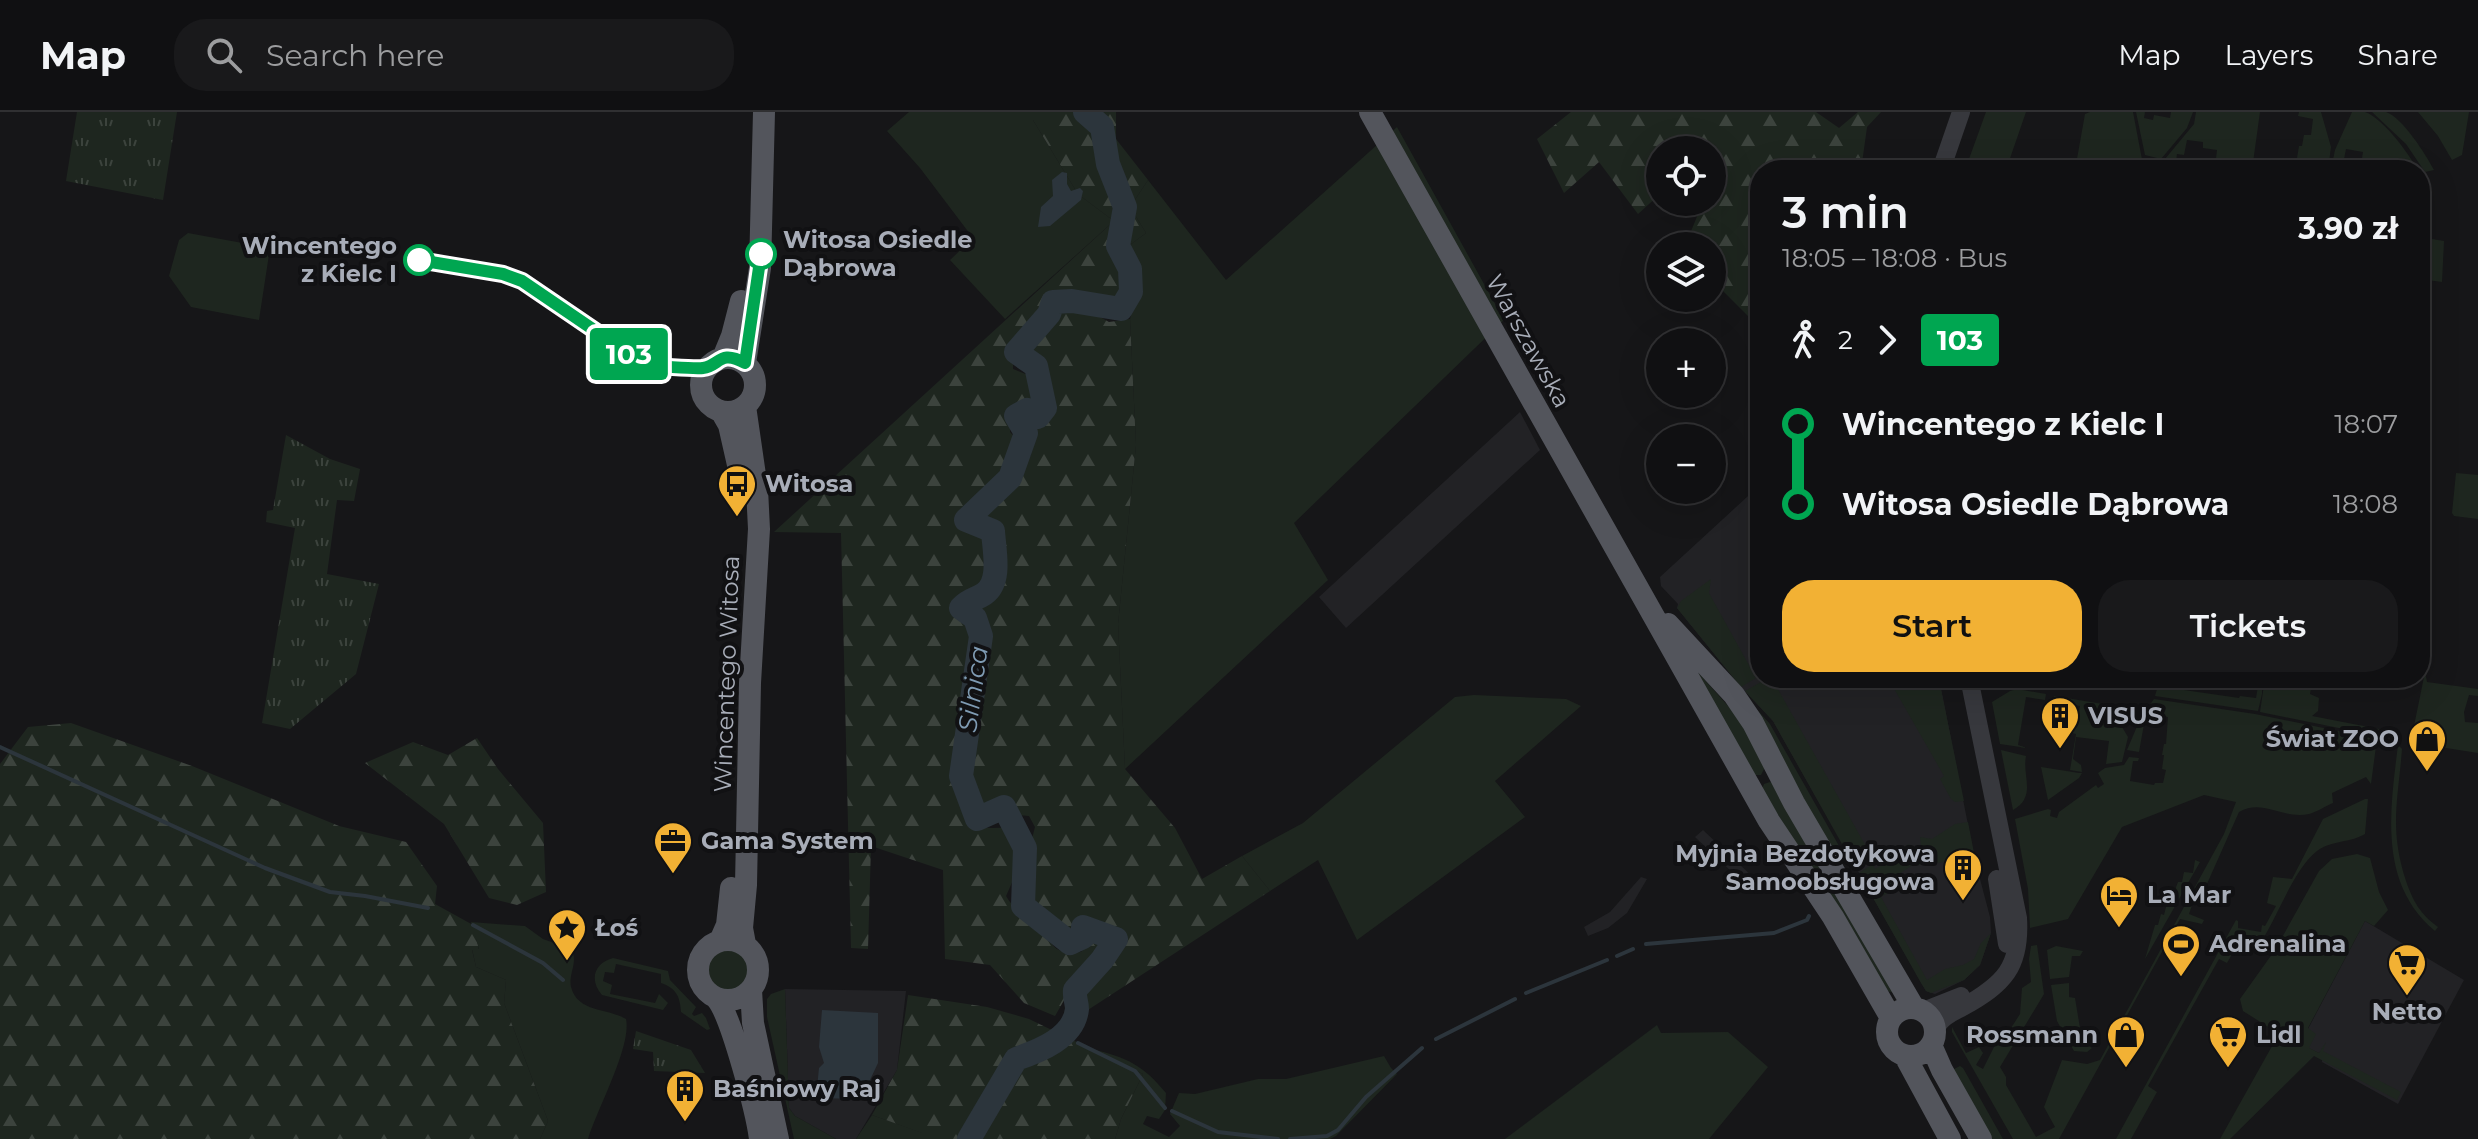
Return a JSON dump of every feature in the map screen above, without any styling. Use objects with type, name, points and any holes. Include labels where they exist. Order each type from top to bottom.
[{"type":"main road","points":[[734,360],[706,368],[701,385],[705,400],[721,411],[734,412],[745,406],[753,395],[755,382],[734,360],[734,328],[746,266],[751,112]]},
{"type":"main road","points":[[734,360],[760,268],[764,112]]},
{"type":"main road","name":"Warszawska","points":[[1370,112],[1769,821],[1833,917],[1891,1018]]},
{"type":"main road","name":"Wincentego Witosa","points":[[745,406],[757,489],[759,529],[750,683],[746,885],[742,928],[745,944]]},
{"type":"main road","name":"Wincentego Witosa","points":[[720,941],[727,925],[732,884],[745,528],[744,492],[736,449],[727,418],[721,411]]},
{"type":"main road","name":"Warszawska","points":[[1642,595],[1734,695],[1753,723],[1856,912],[1926,1024],[1942,1070],[1981,1139]]},
{"type":"main road","points":[[1752,789],[1778,772]]},
{"type":"main road","points":[[760,1139],[754,1102],[726,1014],[716,998],[703,987],[698,966],[707,948],[728,939],[745,944],[756,957],[759,974],[751,990],[753,1023],[778,1139]]},
{"type":"main road","points":[[716,998],[735,1000],[751,990]]},
{"type":"main road","points":[[1905,1056],[1919,1055],[1926,1024],[1899,1011],[1887,1026],[1888,1039],[1896,1051],[1905,1056],[1950,1139]]},
{"type":"street","points":[[1944,160],[1961,112]]},
{"type":"street","points":[[1926,1024],[1989,979],[2002,964],[2007,948],[2005,918],[1959,688]]},
{"type":"street","points":[[1926,1024],[1941,1020],[1993,989],[2009,971],[2017,950],[2018,918],[1971,688]]},
{"type":"shaded area","points":[[1062,172],[1067,173],[1071,191],[1080,188],[1083,191],[1081,200],[1050,226],[1038,227],[1041,207],[1053,196],[1052,180]]},
{"type":"shaded area","points":[[1520,412],[1540,450],[1346,628],[1319,597]]},
{"type":"shaded area","points":[[1750,494],[1750,688],[1941,688],[1975,860],[1990,917],[1991,933],[1980,965],[1964,980],[1935,994],[1926,991],[1773,721],[1677,608],[1678,604],[1661,586],[1660,577]]},
{"type":"shaded area","points":[[1703,830],[1755,879],[1761,876],[1766,880],[1752,891],[1695,837]]},
{"type":"shaded area","points":[[1641,877],[1647,879],[1627,913],[1608,928],[1588,936],[1584,927],[1610,912]]},
{"type":"shaded area","points":[[2365,921],[2464,980],[2398,1104],[2322,1062],[2323,1051],[2319,1053],[2308,1048],[2308,1029]]},
{"type":"shaded area","points":[[785,989],[906,991],[897,1070],[856,1139],[836,1139],[795,1116],[789,1108]]},
{"type":"shaded area","points":[[822,1010],[878,1013],[878,1063],[861,1099],[816,1098],[819,1068],[824,1063],[819,1047]]},
{"type":"green space","points":[[77,112],[177,112],[163,200],[66,181]]},
{"type":"green space","points":[[909,112],[1033,112],[1033,120],[1078,194],[1114,221],[1005,319],[950,260],[973,238],[920,168],[887,131]]},
{"type":"green space","points":[[1033,112],[1116,112],[1116,139],[1148,180],[1130,207],[1146,233],[1123,250],[1129,208],[1114,235],[1112,255],[1126,271],[1119,308],[1112,309],[1084,297],[1053,299],[1026,331],[1016,349],[1013,369],[1033,377],[1038,408],[1021,406],[1010,415],[1010,432],[1018,442],[1017,461],[961,520],[967,529],[988,539],[990,582],[964,601],[956,612],[976,642],[975,672],[954,754],[968,822],[984,827],[1027,830],[1017,871],[1006,896],[1041,929],[1056,949],[1081,952],[1088,944],[1088,935],[1097,935],[1109,941],[1106,951],[1079,974],[1055,1016],[1024,1003],[990,965],[945,959],[943,870],[871,846],[868,949],[851,948],[841,533],[774,532],[1114,221],[1078,194],[1033,120]]},
{"type":"green space","points":[[1571,112],[1816,112],[1839,128],[1858,112],[1881,112],[1867,127],[1862,160],[1750,160],[1750,318],[1726,294],[1726,232],[1691,232],[1697,216],[1726,216],[1726,136],[1646,136],[1646,207],[1638,214],[1599,162],[1564,193],[1537,139]]},
{"type":"green space","points":[[1986,112],[2026,112],[2009,160],[1969,160]]},
{"type":"green space","points":[[2133,112],[2142,160],[2077,160],[2085,114]]},
{"type":"green space","points":[[2136,112],[2145,112],[2144,118],[2153,120],[2154,115],[2170,118],[2171,112],[2193,112],[2187,128],[2161,159],[2145,155]]},
{"type":"green space","points":[[2196,112],[2260,112],[2253,160],[2216,160],[2217,150],[2203,148],[2203,142],[2187,140],[2184,155],[2177,154],[2176,160],[2165,159],[2194,124]]},
{"type":"green space","points":[[2299,112],[2321,112],[2331,147],[2329,160],[2295,160],[2304,135],[2311,135],[2313,119],[2298,116]]},
{"type":"green space","points":[[2352,112],[2365,112],[2387,129],[2411,160],[2373,160],[2362,158],[2363,152],[2346,149],[2344,160],[2333,160]]},
{"type":"green space","points":[[2372,112],[2386,112],[2400,121],[2428,160],[2417,160],[2406,144]]},
{"type":"green space","points":[[2418,112],[2469,112],[2462,155],[2452,160],[2438,136]]},
{"type":"green space","points":[[1397,127],[1504,320],[1294,523],[1328,580],[1125,769],[1118,624],[1136,445],[1130,319],[1138,284],[1133,264],[1123,250],[1146,233],[1130,207],[1148,180],[1226,280]]},
{"type":"green space","points":[[188,233],[270,248],[259,320],[191,307],[169,276],[179,240]]},
{"type":"green space","points":[[2430,239],[2444,241],[2442,282],[2430,280]]},
{"type":"green space","points":[[1058,308],[1084,308],[1109,322],[1130,319],[1136,445],[1118,624],[1125,769],[1175,828],[1202,879],[1242,856],[1270,891],[1071,1021],[1069,1014],[1092,978],[1115,956],[1121,940],[1104,928],[1081,925],[1077,943],[1063,940],[1047,921],[1020,898],[1035,827],[1029,816],[977,815],[964,773],[966,742],[983,686],[987,637],[973,620],[971,612],[974,601],[987,598],[1001,581],[996,531],[971,518],[1014,479],[1031,455],[1032,433],[1022,427],[1020,417],[1037,422],[1049,410],[1041,386],[1039,364],[1024,362],[1021,350]]},
{"type":"green space","points":[[286,435],[330,459],[360,469],[354,501],[337,500],[327,574],[379,584],[356,674],[290,729],[262,723],[295,528],[266,522],[267,511],[273,510]]},
{"type":"green space","points":[[2456,473],[2478,475],[2478,519],[2454,516],[2452,513]]},
{"type":"green space","points":[[1711,579],[1709,593],[1750,667],[1750,682],[1741,687],[1677,608],[1681,601]]},
{"type":"green space","points":[[1694,668],[1738,717],[1765,767],[1761,775],[1754,775]]},
{"type":"green space","points":[[2430,682],[2478,689],[2478,696],[2469,695],[2464,712],[2465,722],[2478,723],[2478,753],[2408,742],[2422,688],[2430,688]]},
{"type":"green space","points":[[1750,688],[1777,688],[1873,859],[1856,869],[1773,721],[1745,691]]},
{"type":"green space","points":[[1894,688],[1941,688],[1964,801],[1951,799],[1940,779],[1944,776]]},
{"type":"green space","points":[[2157,688],[2184,688],[2256,698],[2258,688],[2262,688],[2258,711],[2155,696]]},
{"type":"green space","points":[[2264,688],[2311,688],[2310,694],[2319,698],[2318,711],[2312,716],[2379,729],[2378,736],[2260,712]]},
{"type":"green space","points":[[2017,689],[2046,694],[2045,700],[2026,697],[2018,745],[2027,748],[2000,744],[1992,702]]},
{"type":"green space","points":[[1742,693],[1770,724],[1843,853],[1834,858]]},
{"type":"green space","points":[[2054,696],[2109,705],[2128,737],[2122,762],[2106,764],[2109,741],[2076,737],[2073,759],[2081,765],[2082,772],[2070,770],[2076,734],[2068,732],[2069,728],[2076,728],[2080,706],[2053,701]]},
{"type":"green space","points":[[1455,697],[1566,699],[1581,706],[1495,781],[1525,817],[1357,940],[1318,860],[1270,891],[1242,856],[1303,823]]},
{"type":"green space","points":[[2154,699],[2255,714],[2377,739],[2371,784],[2366,777],[2332,793],[2333,803],[2309,814],[2290,814],[2256,807],[2239,812],[2206,886],[2199,885],[2189,914],[2204,920],[2202,924],[2180,919],[2059,1139],[2013,1139],[1952,1032],[1952,1027],[1966,1053],[1979,1047],[1983,1053],[1976,1065],[1983,1069],[2000,1035],[2011,1028],[2020,1014],[2022,988],[2031,982],[2031,946],[2037,945],[2044,994],[2000,1067],[2006,1077],[2006,1085],[2036,1137],[2055,1127],[2044,1107],[2062,1060],[2087,1064],[2100,1060],[2224,834],[2236,802],[2204,795],[2122,827],[2068,919],[2030,928],[2028,889],[2015,819],[2048,809],[2051,810],[2050,816],[2057,818],[2059,812],[2096,785],[2098,788],[2104,784],[2098,773],[2105,768],[2124,765],[2129,757],[2139,758],[2133,761],[2130,781],[2154,785],[2163,783],[2166,770],[2162,769],[2162,755],[2168,717],[2146,713],[2139,752],[2127,750],[2141,717]]},
{"type":"green space","points":[[71,723],[192,766],[339,826],[406,842],[437,886],[435,904],[473,925],[479,950],[472,950],[476,967],[506,980],[504,1003],[548,1121],[540,1139],[0,1139],[0,764],[28,727]]},
{"type":"green space","points":[[477,738],[498,769],[543,823],[546,892],[517,905],[489,898],[444,824],[365,763],[413,742],[448,755]]},
{"type":"green space","points":[[2398,745],[2402,749],[2396,830],[2401,863],[2414,901],[2438,927],[2435,931],[2417,912],[2404,891],[2396,869],[2391,820]]},
{"type":"green space","points":[[2001,750],[2026,756],[2027,792],[2025,799],[2013,810]]},
{"type":"green space","points":[[2041,767],[2082,773],[2048,800]]},
{"type":"green space","points":[[1774,783],[1895,993],[1887,991],[1762,789],[1764,784]]},
{"type":"green space","points":[[2368,799],[2365,834],[2317,851],[2300,870],[2257,948],[2247,952],[2236,947],[2227,963],[2219,959],[2148,1086],[2157,1092],[2131,1139],[2116,1139],[2236,920],[2238,928],[2261,932],[2262,925],[2265,926],[2276,906],[2267,903],[2273,877],[2292,879],[2323,819]]},
{"type":"green space","points":[[1968,822],[1975,858],[1911,866],[1899,874],[1903,884],[1881,897],[1927,980],[1945,969],[1974,959],[1981,943],[1991,933],[1980,965],[1964,980],[1931,993],[1921,983],[1859,873],[1873,864],[1875,869],[1880,866],[1879,861],[1909,844],[1913,850],[1921,845],[1920,837],[1932,839],[1955,824]]},
{"type":"green space","points":[[2357,854],[2370,858],[2379,892],[2388,910],[2374,926],[2365,921],[2308,1028],[2316,1034],[2309,1048],[2319,1053],[2326,1042],[2323,1051],[2401,1092],[2397,1100],[2314,1056],[2230,1139],[2220,1139],[2276,1039],[2271,1035],[2273,1030],[2243,1011],[2240,999],[2275,950],[2319,871],[2332,859]]},
{"type":"green space","points":[[2195,860],[2200,862],[2145,959],[2155,925],[2158,925],[2161,914],[2164,915],[2178,882],[2182,882],[2184,872],[2193,873]]},
{"type":"green space","points":[[471,922],[525,926],[543,939],[571,949],[574,958],[570,982],[575,995],[587,1006],[626,1019],[619,1061],[588,1139],[540,1139],[548,1121],[504,1003],[506,980],[476,967],[472,949],[479,949]]},
{"type":"green space","points":[[2056,946],[2083,951],[2080,956],[2072,956],[2069,977],[2050,979],[2047,950]]},
{"type":"green space","points":[[728,947],[737,948],[745,954],[751,962],[751,980],[745,988],[737,994],[728,995],[719,994],[711,988],[705,980],[704,971],[705,962],[711,954],[719,948]]},
{"type":"green space","points":[[613,958],[668,971],[670,980],[696,1007],[692,1014],[702,1013],[710,1029],[681,1012],[676,993],[661,983],[661,974],[616,964],[614,973],[605,972],[603,981],[612,985],[610,994],[655,1003],[659,994],[668,1003],[663,1010],[602,995],[596,984],[596,973],[601,964]]},
{"type":"green space","points":[[2069,983],[2069,997],[2075,998],[2082,1040],[2089,1042],[2092,1048],[2087,1052],[2074,1051],[2057,1021],[2051,985]]},
{"type":"green space","points":[[785,989],[789,1108],[795,1116],[836,1139],[794,1139],[767,1017],[767,999],[771,994]]},
{"type":"green space","points":[[908,995],[987,1007],[1029,1019],[1143,1074],[1121,1119],[1115,1139],[922,1139],[922,1133],[872,1115],[897,1070]]},
{"type":"green space","points":[[1657,1025],[1661,1033],[1728,1032],[1768,1067],[1709,1139],[1505,1139]]},
{"type":"green space","points":[[636,1031],[691,1050],[705,1073],[654,1071],[653,1052],[633,1049]]},
{"type":"green space","points":[[1092,1049],[1134,1064],[1158,1083],[1166,1093],[1165,1110],[1159,1119],[1147,1116],[1143,1124],[1169,1137],[1180,1126],[1170,1114],[1179,1093],[1195,1094],[1258,1079],[1286,1079],[1384,1056],[1397,1074],[1330,1139],[1115,1139],[1121,1119],[1143,1074]]},
{"type":"green space","points":[[1960,1066],[2003,1139],[1991,1139],[1948,1072]]},
{"type":"green space","points":[[872,1115],[923,1133],[922,1139],[856,1139]]},
{"type":"waterway","name":"Silnica","points":[[969,1139],[1016,1059],[1054,1042],[1069,1028],[1077,1009],[1075,990],[1116,939],[1083,927],[1083,937],[1070,943],[1023,906],[1025,848],[1004,807],[977,819],[961,776],[981,636],[975,618],[961,608],[990,589],[996,565],[993,531],[966,520],[1010,478],[1026,433],[1016,416],[1027,410],[1038,417],[1045,408],[1036,366],[1016,352],[1049,314],[1053,302],[1072,301],[1121,309],[1131,292],[1130,269],[1118,246],[1125,207],[1108,164],[1102,127],[1085,112]]},
{"type":"waterway","points":[[0,747],[265,868],[330,892],[428,908]]},
{"type":"waterway","points":[[1646,944],[1774,933],[1807,920],[1809,916]]},
{"type":"waterway","points":[[473,925],[543,963],[563,980]]},
{"type":"waterway","points":[[1617,956],[1633,949]]},
{"type":"waterway","points":[[1526,993],[1607,960]]},
{"type":"waterway","points":[[1436,1039],[1515,999]]},
{"type":"waterway","points":[[1078,1043],[1135,1071],[1165,1108]]},
{"type":"waterway","points":[[1290,1139],[1327,1136],[1338,1130],[1366,1097],[1422,1048]]},
{"type":"waterway","points":[[1172,1111],[1218,1132],[1278,1139]]},
{"type":"bus line","name":"103","points":[[419,260],[503,274],[522,281],[644,364],[652,367],[706,368],[714,361],[728,357],[745,363],[761,254]]},
{"type":"place","name":"Witosa Osiedle Dąbrowa","points":[[761,254]]},
{"type":"place","name":"Wincentego z Kielc I","points":[[419,260]]},
{"type":"place","name":"Witosa","points":[[737,518]]},
{"type":"place","name":"VISUS","points":[[2060,750]]},
{"type":"place","name":"Świat ZOO","points":[[2427,773]]},
{"type":"place","name":"Gama System","points":[[673,875]]},
{"type":"place","name":"Myjnia Bezdotykowa Samoobsługowa","points":[[1963,902]]},
{"type":"place","name":"La Mar","points":[[2119,929]]},
{"type":"place","name":"Łoś","points":[[567,962]]},
{"type":"place","name":"Adrenalina","points":[[2181,978]]},
{"type":"place","name":"Netto","points":[[2407,997]]},
{"type":"place","name":"Rossmann","points":[[2126,1069]]},
{"type":"place","name":"Lidl","points":[[2228,1069]]},
{"type":"place","name":"Baśniowy Raj","points":[[685,1123]]}]
